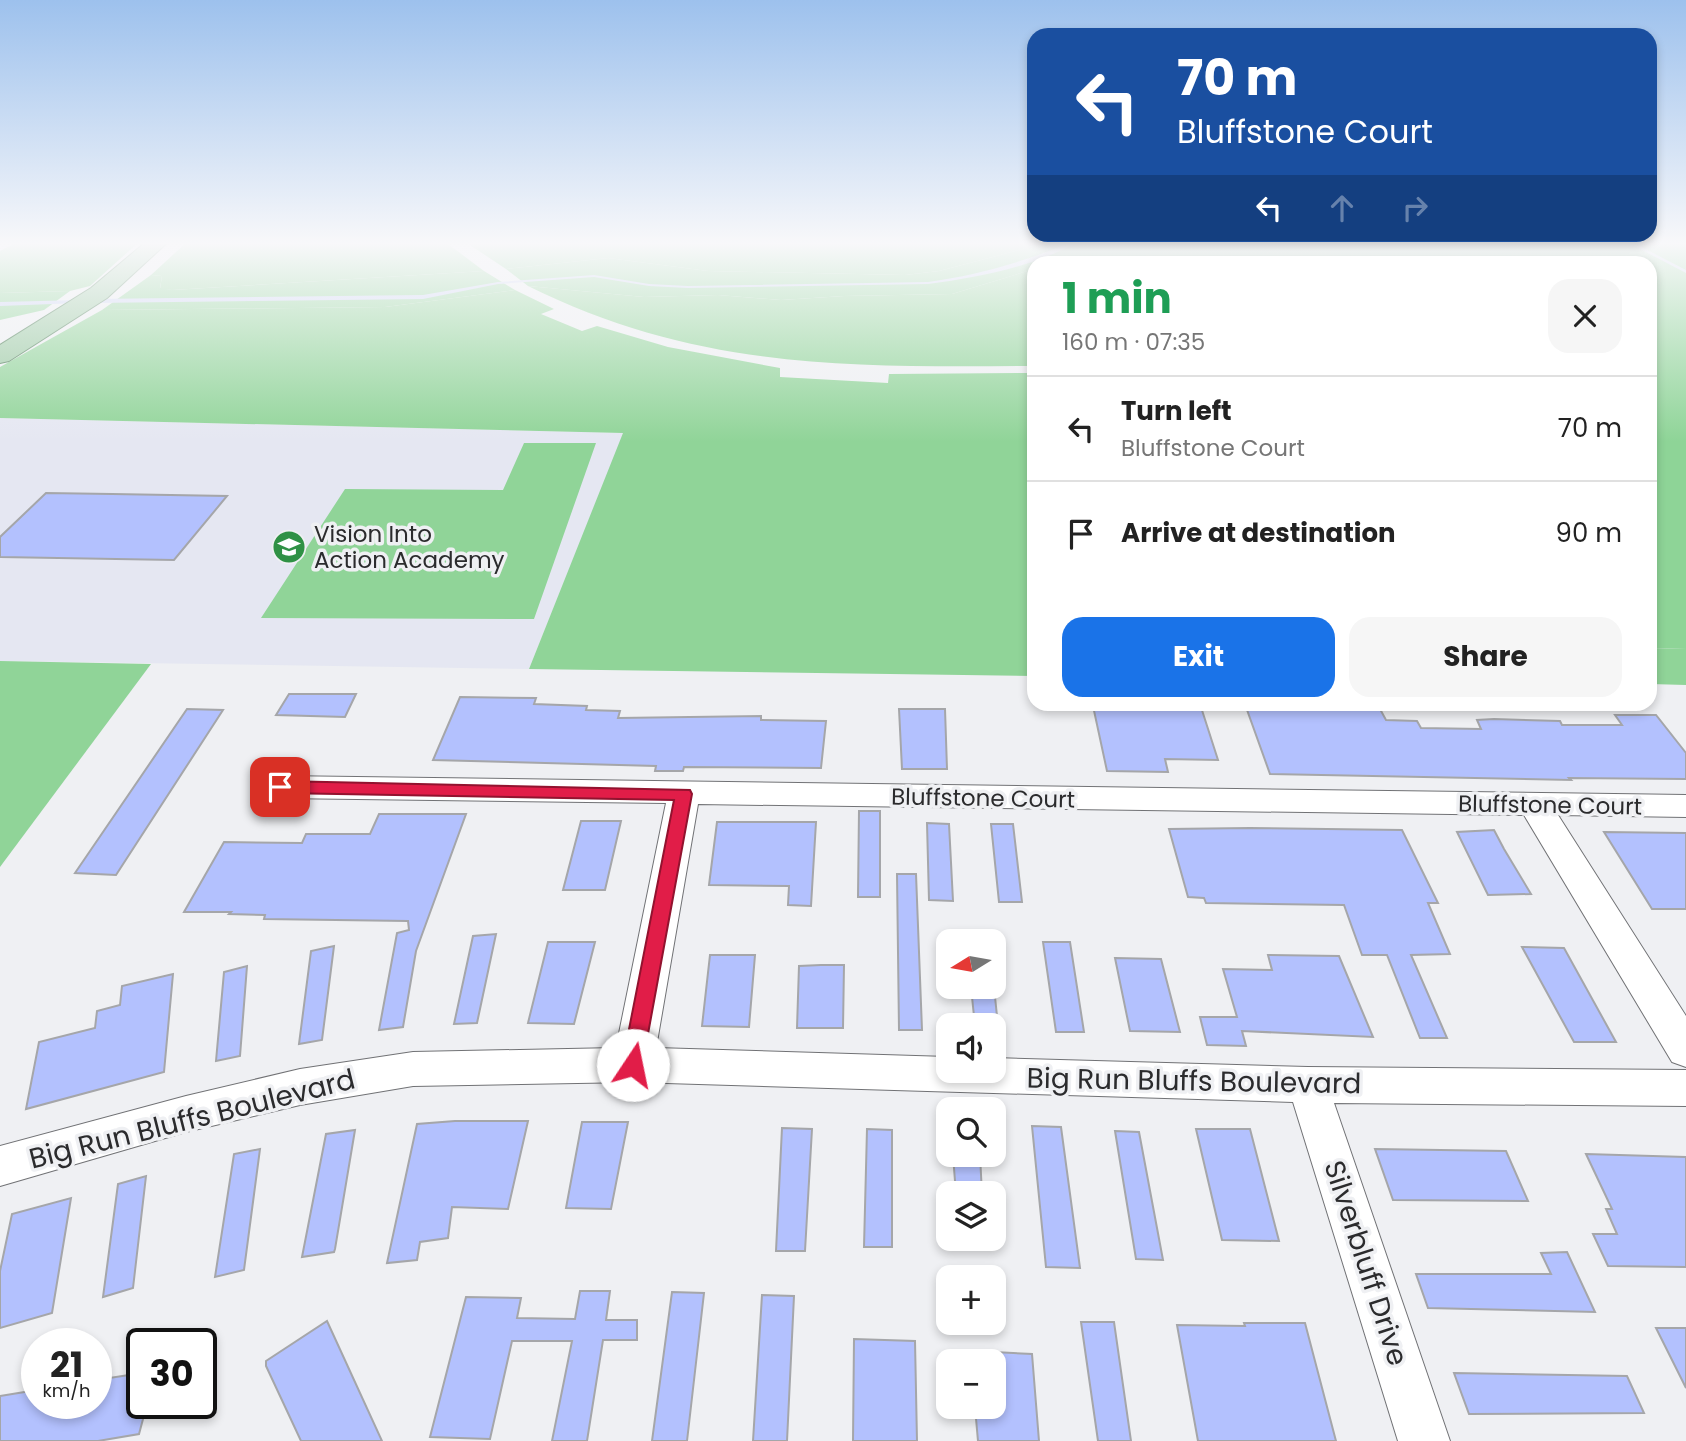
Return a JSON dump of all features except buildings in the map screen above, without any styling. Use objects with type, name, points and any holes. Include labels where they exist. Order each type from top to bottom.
[{"type":"main road","points":[[0,356],[77,308]]},
{"type":"street","name":"Bluffstone Court","points":[[280,787],[1686,806]]},
{"type":"street","points":[[633,1065],[684,794]]},
{"type":"street","points":[[1534,804],[1686,1050]]},
{"type":"street","name":"Big Run Bluffs Boulevard","points":[[0,1166],[186,1114],[312,1085],[413,1069],[633,1065],[1308,1085],[1686,1088]]},
{"type":"street","name":"Silverbluff Drive","points":[[1308,1085],[1424,1441]]},
{"type":"shaded area","name":"Vision Into Action Academy","points":[[0,418],[624,433],[529,669],[0,661]]},
{"type":"green space","points":[[0,308],[46,308],[44,310],[0,320]]},
{"type":"green space","points":[[104,308],[267,308],[102,310]]},
{"type":"green space","points":[[552,308],[541,314],[582,331],[597,326],[668,347],[780,368],[780,377],[888,383],[889,374],[1027,373],[1027,676],[529,669],[623,433],[0,418],[0,367],[102,310]]},
{"type":"green space","points":[[578,308],[1027,308],[1027,366],[901,366],[775,358],[652,334]]},
{"type":"green space","points":[[1657,308],[1686,308],[1686,649],[1657,648]]},
{"type":"green space","points":[[524,443],[596,443],[534,619],[261,618],[345,489],[503,490]]},
{"type":"green space","points":[[1657,648],[1686,649],[1686,685],[1657,684]]},
{"type":"green space","points":[[0,661],[151,664],[0,867]]},
{"type":"place","name":"Vision Into Action Academy","points":[[289,547]]},
{"type":"route","points":[[280,787],[684,794],[633,1065]]}]
